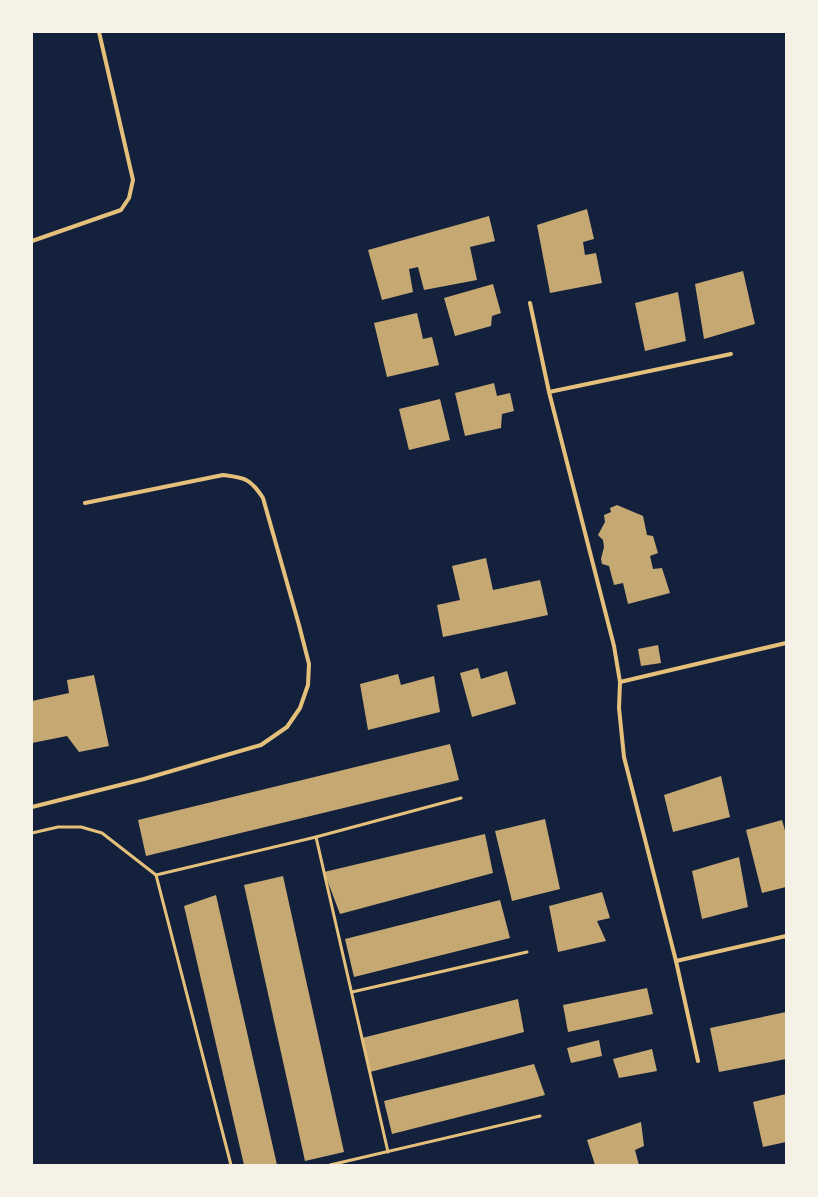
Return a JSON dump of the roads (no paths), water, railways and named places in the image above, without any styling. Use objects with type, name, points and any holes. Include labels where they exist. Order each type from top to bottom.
[{"type":"street","points":[[32,241],[121,210],[129,198],[133,180],[99,32]]},
{"type":"street","points":[[530,303],[549,392],[614,646],[620,682],[619,708],[624,757],[676,961],[698,1061]]},
{"type":"street","points":[[549,392],[731,354]]},
{"type":"street","points":[[32,807],[144,779],[261,745],[287,726],[300,708],[308,685],[309,664],[299,625],[263,498],[254,485],[242,477],[222,475],[85,503]]},
{"type":"street","points":[[620,682],[786,643]]},
{"type":"street","points":[[676,961],[786,936]]},
{"type":"lane","points":[[156,875],[316,837],[461,798]]},
{"type":"lane","points":[[32,833],[58,827],[81,827],[102,833],[156,875],[231,1165]]},
{"type":"lane","points":[[316,837],[388,1152]]},
{"type":"lane","points":[[352,992],[527,952]]},
{"type":"lane","points":[[330,1165],[540,1116]]}]
